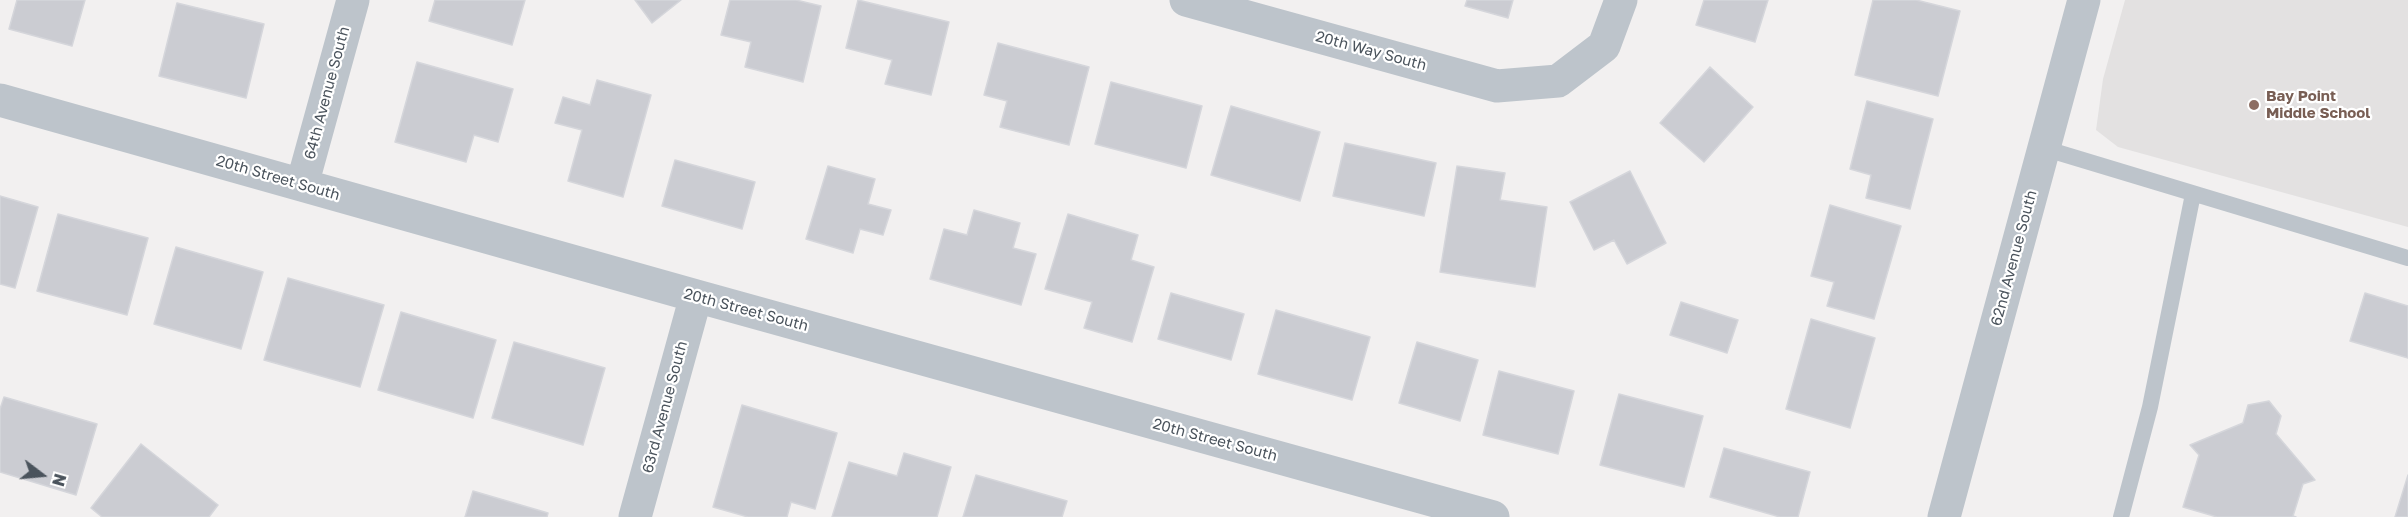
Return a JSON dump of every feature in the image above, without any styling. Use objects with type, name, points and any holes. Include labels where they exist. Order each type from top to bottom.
[{"type":"street","name":"64th Avenue South","points":[[302,185],[353,0]]},
{"type":"street","name":"20th Way South","points":[[1195,1],[1497,86],[1558,81],[1604,46],[1622,0]]},
{"type":"street","name":"62nd Avenue South","points":[[1944,517],[2084,0]]},
{"type":"street","name":"20th Street South","points":[[0,100],[1493,517]]},
{"type":"street","name":"63rd Avenue South","points":[[635,517],[696,296]]},
{"type":"lane","points":[[2043,148],[2408,258]]},
{"type":"lane","points":[[2121,517],[2150,407],[2193,194]]},
{"type":"shaded area","name":"Bay Point Middle School","points":[[2125,0],[2408,0],[2408,227],[2118,147],[2096,130],[2103,79]]},
{"type":"building","points":[[17,0],[85,0],[72,46],[9,29]]},
{"type":"building","points":[[435,0],[525,0],[512,45],[429,21]]},
{"type":"building","points":[[635,0],[681,0],[652,23]]},
{"type":"building","points":[[730,0],[796,0],[821,6],[803,82],[745,67],[751,42],[721,35]]},
{"type":"building","points":[[858,0],[949,22],[931,95],[885,84],[892,60],[846,48]]},
{"type":"building","points":[[1467,0],[1513,0],[1508,18],[1465,6]]},
{"type":"building","points":[[1704,0],[1768,0],[1755,42],[1696,25]]},
{"type":"building","points":[[1873,0],[1916,0],[1960,11],[1938,96],[1855,75]]},
{"type":"building","points":[[177,3],[264,24],[246,98],[159,76]]},
{"type":"building","points":[[998,43],[1089,67],[1069,145],[1000,127],[1007,101],[984,95]]},
{"type":"building","points":[[417,62],[513,89],[498,142],[474,135],[466,162],[395,142]]},
{"type":"building","points":[[1710,67],[1753,107],[1704,162],[1660,123]]},
{"type":"building","points":[[597,80],[651,95],[623,197],[568,181],[582,130],[555,123],[563,97],[590,105]]},
{"type":"building","points":[[1111,82],[1202,106],[1186,168],[1095,144]]},
{"type":"building","points":[[1867,101],[1933,119],[1910,209],[1866,198],[1871,175],[1850,169]]},
{"type":"building","points":[[1231,106],[1320,132],[1300,201],[1211,175]]},
{"type":"building","points":[[1345,143],[1436,163],[1424,216],[1333,196]]},
{"type":"building","points":[[675,160],[755,182],[742,229],[662,206]]},
{"type":"building","points":[[828,166],[875,179],[868,204],[891,210],[883,235],[860,229],[853,253],[806,239]]},
{"type":"building","points":[[1457,166],[1505,173],[1500,200],[1547,207],[1535,287],[1440,272]]},
{"type":"building","points":[[1630,171],[1666,243],[1627,264],[1614,240],[1594,250],[1570,202]]},
{"type":"building","points":[[0,196],[38,207],[15,288],[0,284]]},
{"type":"building","points":[[1830,205],[1901,226],[1874,319],[1827,306],[1834,282],[1811,276]]},
{"type":"building","points":[[974,210],[1020,223],[1013,248],[1036,254],[1021,305],[930,279],[944,229],[967,235]]},
{"type":"building","points":[[58,214],[148,238],[127,315],[37,291]]},
{"type":"building","points":[[1068,214],[1138,235],[1131,260],[1154,267],[1132,342],[1084,328],[1092,302],[1045,289]]},
{"type":"building","points":[[176,247],[263,272],[241,349],[154,324]]},
{"type":"building","points":[[288,278],[384,305],[360,387],[264,360]]},
{"type":"building","points":[[1171,293],[1244,314],[1231,360],[1158,339]]},
{"type":"building","points":[[2365,293],[2408,306],[2408,358],[2350,341]]},
{"type":"building","points":[[1681,302],[1738,320],[1727,353],[1670,335]]},
{"type":"building","points":[[1276,310],[1370,337],[1352,400],[1258,374]]},
{"type":"building","points":[[401,312],[496,340],[473,418],[378,390]]},
{"type":"building","points":[[1811,319],[1875,338],[1850,428],[1786,409]]},
{"type":"building","points":[[514,342],[605,368],[583,445],[492,418]]},
{"type":"building","points":[[1417,342],[1478,360],[1460,421],[1399,403]]},
{"type":"building","points":[[1499,371],[1574,391],[1558,454],[1483,435]]},
{"type":"building","points":[[1619,394],[1703,416],[1684,487],[1600,465]]},
{"type":"building","points":[[4,397],[97,424],[76,495],[0,472],[0,409]]},
{"type":"building","points":[[2269,401],[2281,416],[2276,434],[2315,480],[2303,484],[2293,516],[2296,517],[2217,517],[2183,507],[2199,455],[2190,445],[2243,423],[2248,405]]},
{"type":"building","points":[[742,405],[837,433],[815,509],[791,502],[787,517],[748,517],[713,507]]},
{"type":"building","points":[[141,444],[218,505],[209,517],[102,517],[91,508]]},
{"type":"building","points":[[1724,448],[1810,472],[1798,517],[1780,517],[1710,497]]},
{"type":"building","points":[[904,453],[951,467],[937,517],[832,517],[849,462],[897,476]]},
{"type":"building","points":[[976,475],[1067,501],[1062,517],[963,517]]},
{"type":"building","points":[[2408,475],[2408,517],[2395,517]]},
{"type":"building","points":[[473,491],[548,513],[547,517],[465,517]]},
{"type":"place","name":"Bay Point Middle School","points":[[2254,105]]}]
